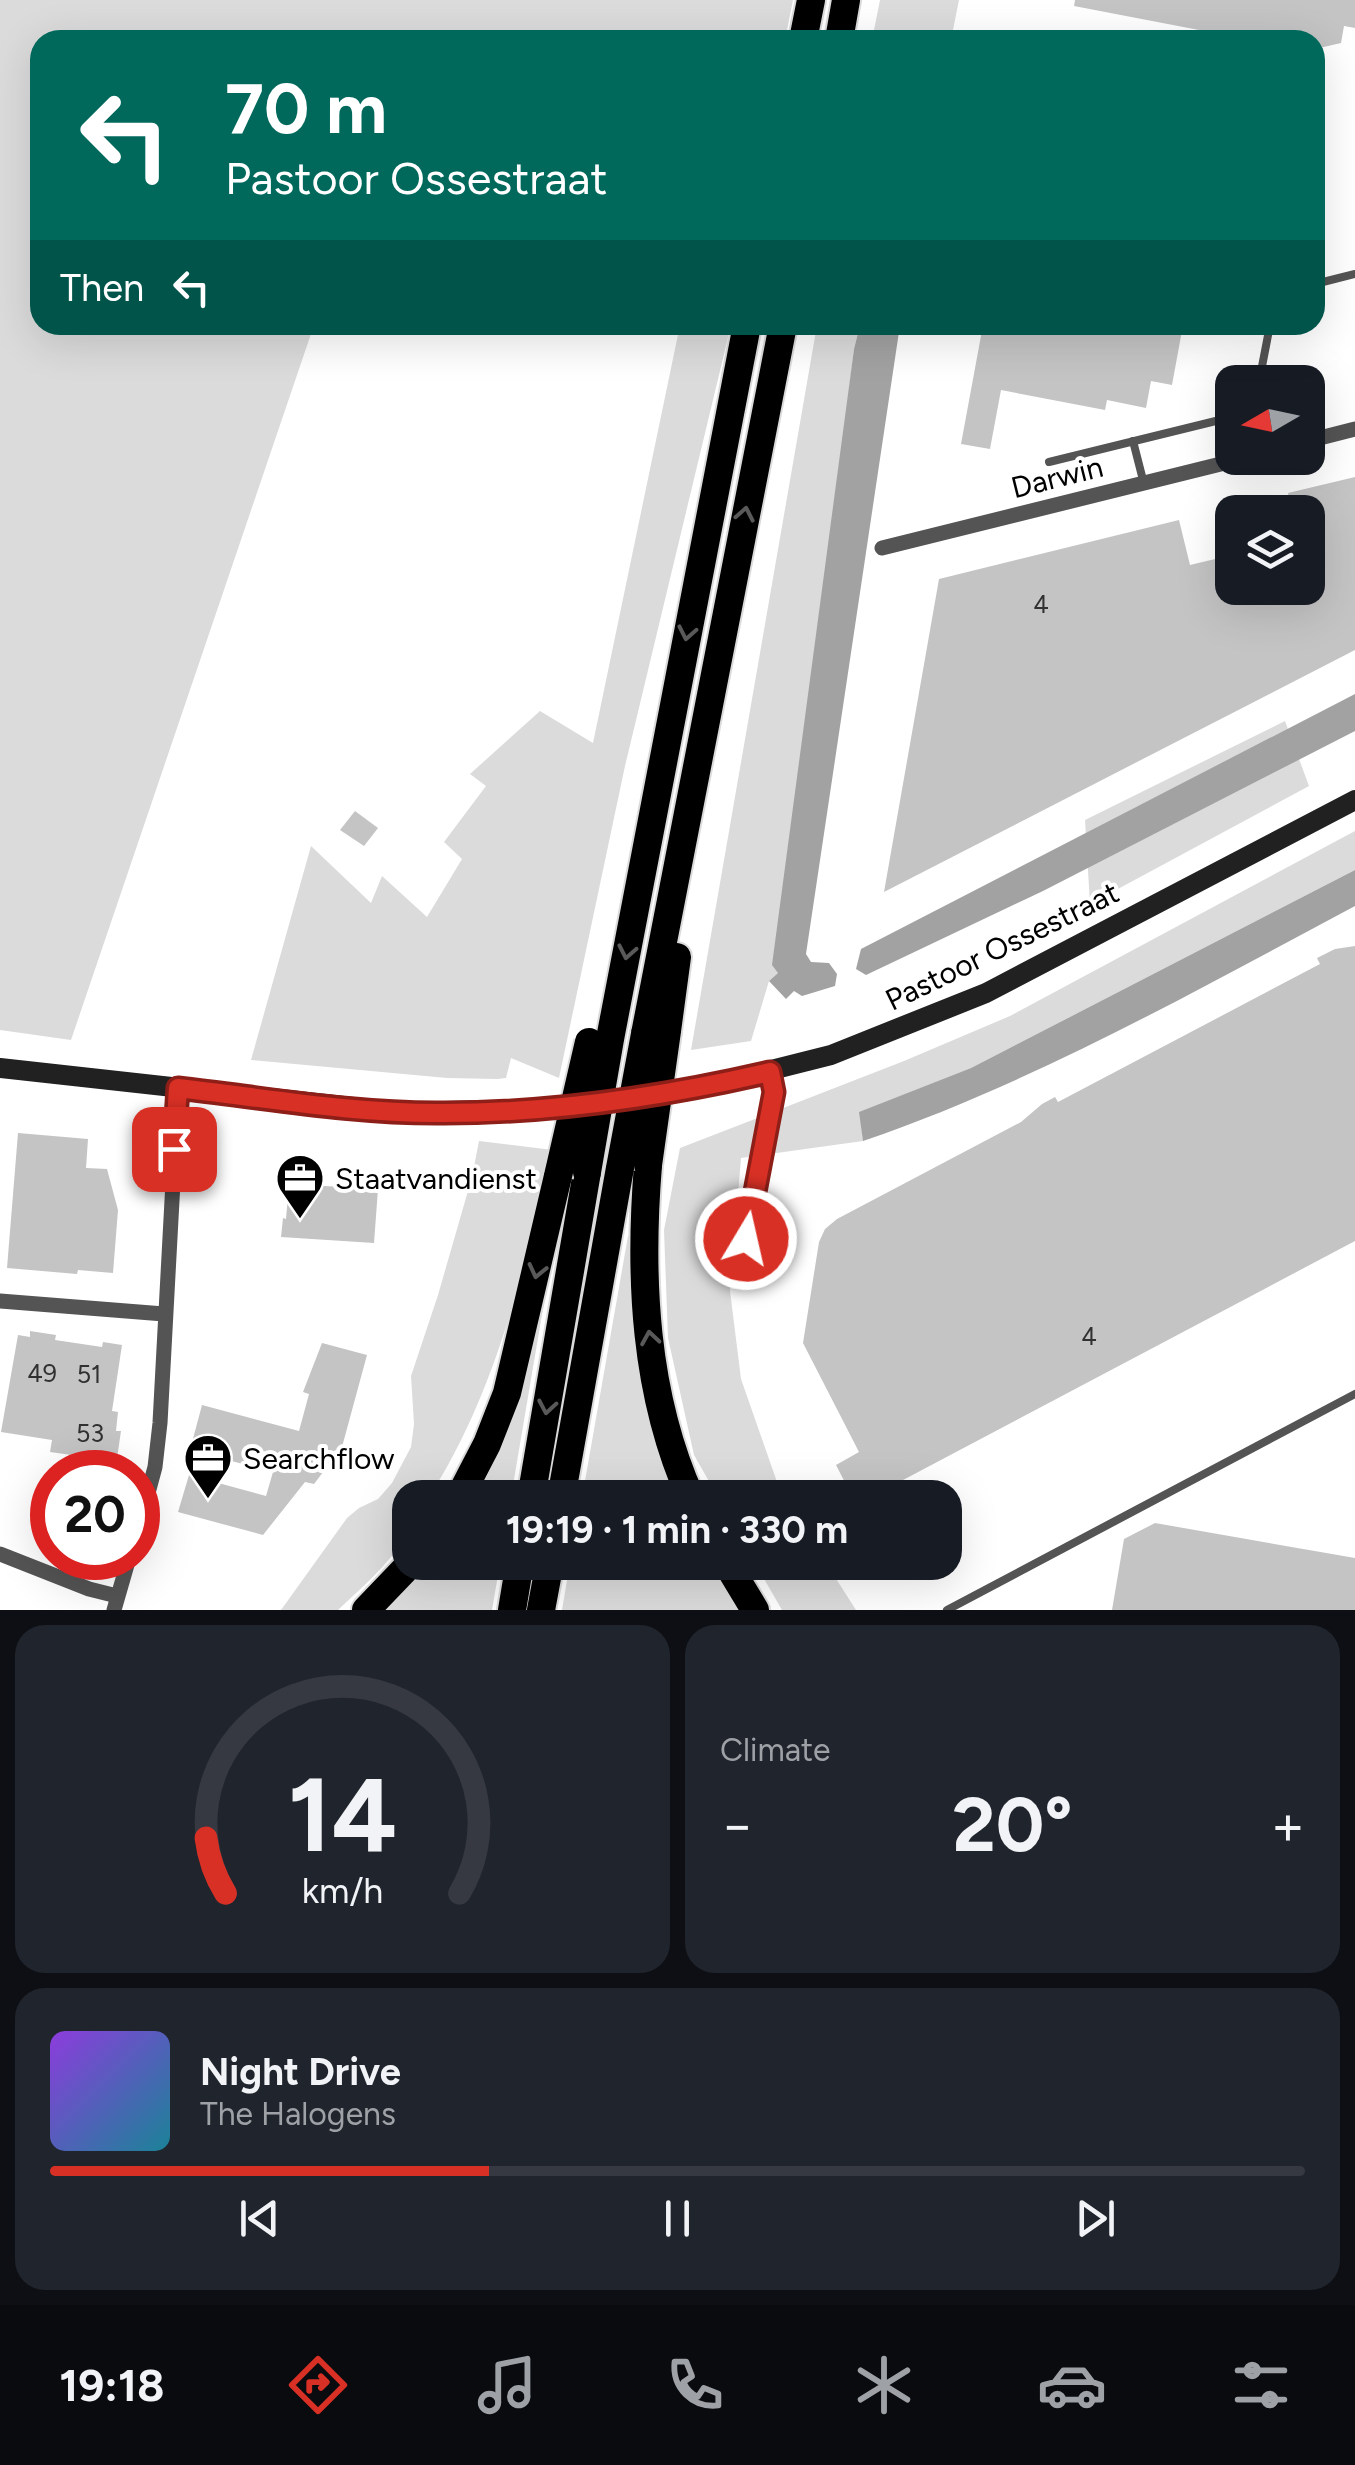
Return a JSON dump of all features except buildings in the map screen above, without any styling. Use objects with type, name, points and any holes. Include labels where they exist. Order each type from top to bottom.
[{"type":"highway","points":[[805,30],[811,0]]},
{"type":"highway","points":[[841,30],[846,0]]},
{"type":"highway","points":[[468,1480],[507,1393],[558,1176],[600,1040],[618,998],[745,335]]},
{"type":"highway","points":[[565,1480],[634,1166],[687,816],[780,335]]},
{"type":"highway","points":[[534,1480],[587,1172],[600,1040]]},
{"type":"highway","points":[[634,1166],[648,1332],[667,1434],[685,1480]]},
{"type":"highway","points":[[366,1610],[395,1580]]},
{"type":"highway","points":[[512,1610],[517,1580]]},
{"type":"highway","points":[[541,1610],[547,1580]]},
{"type":"highway","points":[[737,1580],[755,1610]]},
{"type":"main road","name":"Pastoor Ossestraat","points":[[0,1068],[348,1108],[445,1114],[636,1100],[770,1072],[892,1033],[986,994],[1355,800]]},
{"type":"street","points":[[1325,437],[1355,429]]},
{"type":"street","name":"Darwin","points":[[882,548],[1215,466]]},
{"type":"street","points":[[156,1450],[178,1088]]},
{"type":"street","points":[[0,1300],[164,1314]]},
{"type":"street","points":[[0,1554],[90,1589],[115,1603]]},
{"type":"lane","points":[[1325,282],[1355,274]]},
{"type":"lane","points":[[1262,365],[1268,335]]},
{"type":"lane","points":[[1049,462],[1215,420]]},
{"type":"lane","points":[[1132,442],[1144,484]]},
{"type":"lane","points":[[746,1239],[774,1092],[770,1072]]},
{"type":"lane","points":[[947,1610],[1355,1394]]},
{"type":"shaded area","points":[[0,0],[793,0],[787,30],[30,30],[30,335],[311,335],[71,1040],[0,1030]]},
{"type":"shaded area","points":[[880,0],[959,0],[953,30],[874,30]]},
{"type":"shaded area","points":[[678,335],[729,335],[625,766],[559,1078],[511,1058],[506,1078],[498,1079],[251,1060],[311,846],[371,903],[382,876],[427,917],[462,859],[444,842],[486,786],[470,774],[540,711],[593,743]]},
{"type":"shaded area","points":[[815,335],[858,335],[778,973],[769,981],[751,1041],[691,1050]]},
{"type":"shaded area","points":[[858,335],[899,335],[806,954],[811,962],[829,963],[837,974],[835,986],[802,996],[794,991],[786,999],[769,981],[778,973],[772,965]]},
{"type":"shaded area","points":[[1355,694],[1355,731],[1043,891],[866,975],[856,969],[861,949]]},
{"type":"shaded area","points":[[1285,721],[1309,786],[1090,904],[1085,820]]},
{"type":"shaded area","points":[[1355,831],[1355,870],[971,1068],[860,1112],[863,1141],[741,1158],[730,1291],[741,1379],[776,1480],[708,1480],[694,1455],[668,1338],[664,1230],[680,1148],[1010,1016]]},
{"type":"shaded area","points":[[1355,870],[1355,906],[1052,1063],[863,1141],[859,1112],[971,1068]]},
{"type":"shaded area","points":[[479,1141],[553,1150],[505,1329],[453,1457],[439,1480],[394,1480],[411,1447],[411,1376],[472,1177]]},
{"type":"shaded area","points":[[628,1236],[639,1370],[670,1480],[585,1480]]},
{"type":"shaded area","points":[[555,1238],[514,1480],[475,1480]]},
{"type":"shaded area","points":[[392,1483],[392,1556],[377,1573],[338,1610],[281,1610],[347,1518],[378,1499]]},
{"type":"shaded area","points":[[408,1580],[497,1580],[492,1610],[380,1610]]},
{"type":"shaded area","points":[[567,1580],[720,1580],[739,1610],[562,1610]]},
{"type":"shaded area","points":[[765,1580],[837,1580],[856,1610],[782,1610]]},
{"type":"place","name":"Staatvandienst","points":[[300,1220]]},
{"type":"place","name":"Searchflow","points":[[208,1500]]},
{"type":"route","points":[[174,1149],[178,1088],[348,1108],[445,1114],[593,1106],[688,1091],[770,1072],[774,1092],[746,1239]]}]
